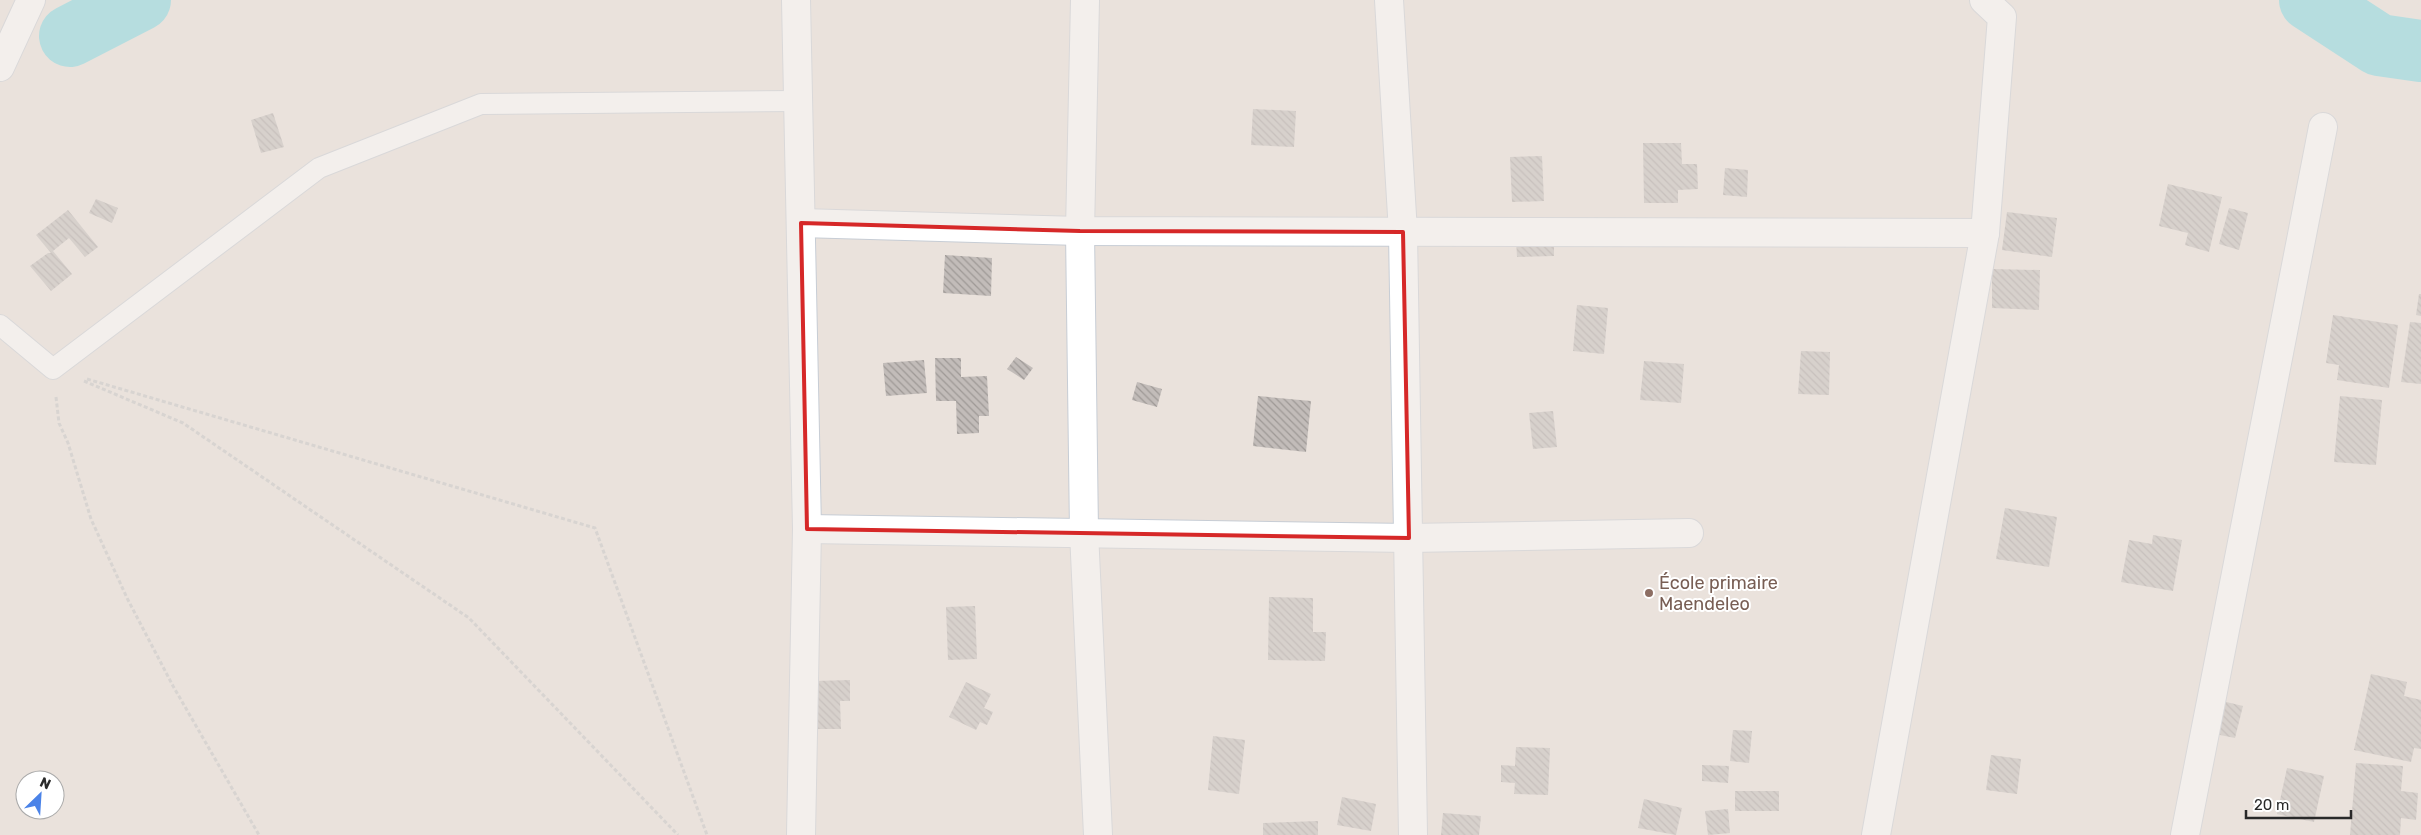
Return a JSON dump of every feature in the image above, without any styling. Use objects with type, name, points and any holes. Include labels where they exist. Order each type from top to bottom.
[{"type":"street","points":[[2,57],[31,0]]},
{"type":"street","points":[[796,0],[807,529],[801,835]]},
{"type":"street","points":[[1085,0],[1080,232],[1084,532],[1098,835]]},
{"type":"street","points":[[1389,0],[1403,232],[1413,835]]},
{"type":"street","points":[[1876,835],[1985,233],[2002,17],[1984,0]]},
{"type":"street","points":[[2185,835],[2324,127]]},
{"type":"street","points":[[801,223],[1080,232],[1985,233]]},
{"type":"street","points":[[807,529],[1409,538],[1689,533]]},
{"type":"lane","points":[[0,325],[53,369],[319,168],[481,104],[797,101]]},
{"type":"path","points":[[53,369],[59,423],[68,443],[91,519],[127,598],[172,686],[259,835]]},
{"type":"path","points":[[53,369],[183,423],[469,618],[678,835]]},
{"type":"path","points":[[53,369],[595,528],[707,835]]},
{"type":"highlighted area","points":[[801,223],[1080,231],[1403,232],[1409,538],[807,529]]},
{"type":"building","points":[[1253,109],[1296,111],[1294,147],[1251,145]]},
{"type":"building","points":[[273,113],[284,147],[261,153],[251,120]]},
{"type":"building","points":[[1643,143],[1681,143],[1682,164],[1697,164],[1698,189],[1678,190],[1678,203],[1644,203]]},
{"type":"building","points":[[1542,156],[1544,201],[1512,202],[1510,157]]},
{"type":"building","points":[[1725,168],[1748,170],[1747,197],[1723,195]]},
{"type":"building","points":[[2168,184],[2222,197],[2209,252],[2185,245],[2188,233],[2159,226]]},
{"type":"building","points":[[96,199],[118,208],[112,223],[89,213]]},
{"type":"building","points":[[2229,208],[2248,213],[2239,250],[2219,244]]},
{"type":"building","points":[[68,210],[98,247],[85,257],[69,238],[53,251],[72,274],[51,291],[30,266],[48,253],[51,253],[36,235]]},
{"type":"building","points":[[2007,212],[2057,218],[2052,257],[2002,250]]},
{"type":"building","points":[[1516,239],[1554,239],[1554,256],[1517,257]]},
{"type":"building","points":[[945,255],[992,258],[991,296],[943,293]]},
{"type":"building","points":[[1992,269],[2040,270],[2039,310],[1992,308]]},
{"type":"building","points":[[2419,294],[2421,294],[2421,316],[2416,315]]},
{"type":"building","points":[[1577,305],[1608,308],[1604,354],[1573,351]]},
{"type":"building","points":[[2333,315],[2398,325],[2389,388],[2337,380],[2339,365],[2326,363]]},
{"type":"building","points":[[2410,322],[2421,323],[2421,384],[2401,382]]},
{"type":"building","points":[[1801,351],[1830,352],[1829,395],[1798,394]]},
{"type":"building","points":[[1016,357],[1033,368],[1024,380],[1007,369]]},
{"type":"building","points":[[935,358],[961,358],[961,377],[987,376],[989,416],[979,416],[979,433],[957,434],[956,401],[936,401]]},
{"type":"building","points":[[924,360],[927,393],[886,396],[883,363]]},
{"type":"building","points":[[1644,361],[1684,364],[1681,403],[1640,400]]},
{"type":"building","points":[[1137,382],[1162,389],[1157,407],[1132,400]]},
{"type":"building","points":[[1258,396],[1311,401],[1306,452],[1253,446]]},
{"type":"building","points":[[2340,396],[2382,400],[2376,465],[2334,462]]},
{"type":"building","points":[[1553,411],[1557,447],[1533,449],[1529,413]]},
{"type":"building","points":[[2005,508],[2057,517],[2049,567],[1996,559]]},
{"type":"building","points":[[2153,535],[2182,540],[2173,591],[2121,582],[2129,540],[2152,544]]},
{"type":"building","points":[[1269,597],[1313,598],[1313,632],[1326,632],[1325,661],[1268,660]]},
{"type":"building","points":[[975,606],[977,659],[948,660],[946,607]]},
{"type":"building","points":[[2371,674],[2407,682],[2404,696],[2421,700],[2421,749],[2414,748],[2411,762],[2354,750]]},
{"type":"building","points":[[850,680],[850,701],[840,701],[841,729],[817,729],[815,681]]},
{"type":"building","points":[[966,682],[991,694],[984,708],[993,712],[987,725],[980,722],[976,730],[949,717]]},
{"type":"building","points":[[2218,700],[2243,706],[2235,738],[2210,733]]},
{"type":"building","points":[[1733,730],[1752,731],[1749,763],[1730,761]]},
{"type":"building","points":[[1213,736],[1245,740],[1239,794],[1208,790]]},
{"type":"building","points":[[1516,747],[1550,748],[1548,795],[1514,794],[1515,783],[1501,782],[1501,765],[1515,766]]},
{"type":"building","points":[[1991,755],[2021,759],[2017,794],[1986,790]]},
{"type":"building","points":[[2356,763],[2403,766],[2401,791],[2418,793],[2416,820],[2401,818],[2400,835],[2350,835]]},
{"type":"building","points":[[1702,765],[1729,766],[1728,783],[1702,781]]},
{"type":"building","points":[[2287,768],[2324,776],[2314,822],[2277,814]]},
{"type":"building","points":[[1735,791],[1779,791],[1779,811],[1735,811]]},
{"type":"building","points":[[1342,797],[1376,804],[1371,831],[1337,825]]},
{"type":"building","points":[[1644,799],[1682,808],[1676,835],[1638,828]]},
{"type":"building","points":[[1728,809],[1730,833],[1708,835],[1705,811]]},
{"type":"building","points":[[1443,813],[1481,816],[1479,835],[1441,835]]},
{"type":"building","points":[[1318,821],[1318,835],[1263,835],[1263,823]]},
{"type":"waterway","points":[[70,36],[140,0]]},
{"type":"waterway","points":[[2310,0],[2379,45],[2421,51]]},
{"type":"place","name":"École primaire Maendeleo","points":[[1649,593]]}]
